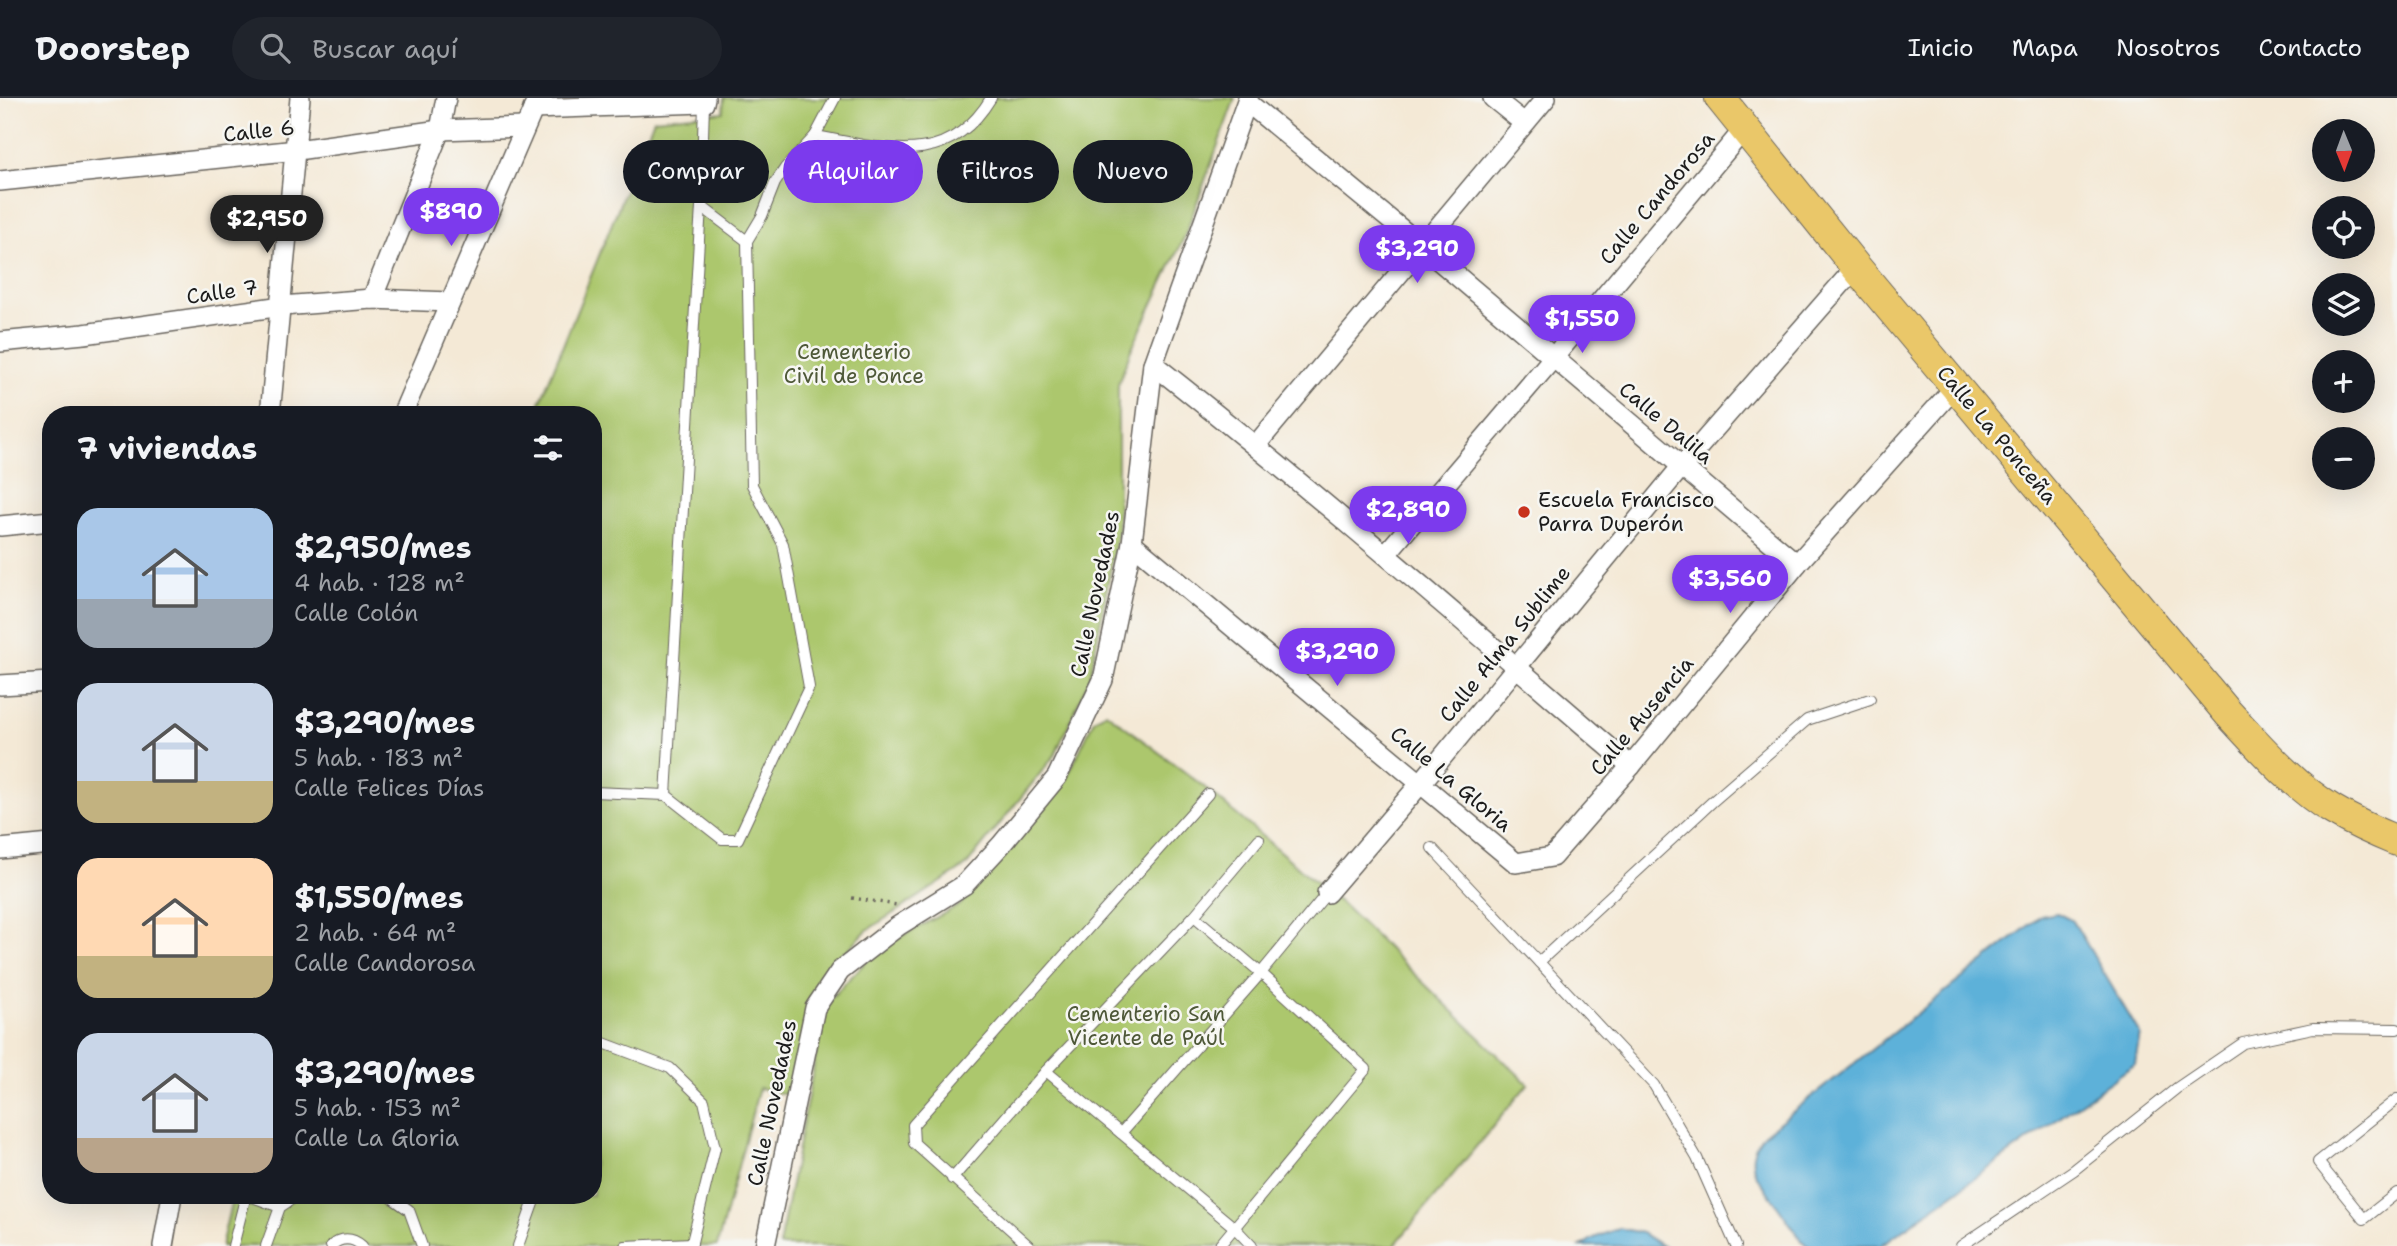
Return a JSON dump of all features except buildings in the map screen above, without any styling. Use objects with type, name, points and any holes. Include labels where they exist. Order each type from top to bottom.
[{"type":"main road","name":"Calle La Ponceña","points":[[1720,98],[1856,267],[2228,713],[2279,767],[2330,808],[2397,841]]},
{"type":"street","points":[[271,406],[300,98]]},
{"type":"street","points":[[372,299],[440,131],[446,98]]},
{"type":"street","points":[[1493,98],[1524,123]]},
{"type":"street","points":[[1256,445],[1546,98]]},
{"type":"street","points":[[406,406],[535,103],[705,100]]},
{"type":"street","name":"Calle Dalila","points":[[1247,100],[1797,564]]},
{"type":"street","name":"Calle Novedades","points":[[765,1246],[815,1008],[840,971],[919,911],[964,885],[1031,811],[1056,777],[1103,680],[1132,543],[1153,364],[1247,100]]},
{"type":"street","name":"Calle 6","points":[[0,181],[297,150],[440,131],[523,127]]},
{"type":"street","name":"Calle Candorosa","points":[[1386,554],[1745,128]]},
{"type":"street","name":"Calle Alma Sublime","points":[[1327,893],[1682,466],[1856,267]]},
{"type":"street","name":"Calle 7","points":[[0,342],[84,334],[282,306],[372,299],[450,302]]},
{"type":"street","points":[[1153,364],[1256,445],[1386,554],[1632,766]]},
{"type":"street","name":"Calle Ausencia","points":[[1516,863],[1552,857],[1632,766],[1797,564],[1956,386]]},
{"type":"street","points":[[0,526],[42,522]]},
{"type":"street","name":"Calle La Gloria","points":[[1132,543],[1516,863]]},
{"type":"street","points":[[0,685],[42,683]]},
{"type":"street","points":[[0,849],[42,845]]},
{"type":"street","points":[[163,1246],[170,1204]]},
{"type":"lane","points":[[815,136],[896,150],[940,145],[962,132],[991,98]]},
{"type":"lane","points":[[602,792],[666,795],[722,839],[738,839],[810,687],[783,544],[752,485],[747,241],[780,176],[815,136],[836,99]]},
{"type":"lane","points":[[666,795],[705,100]]},
{"type":"lane","points":[[701,206],[747,241]]},
{"type":"lane","points":[[1539,962],[1712,802],[1807,720],[1870,699]]},
{"type":"lane","points":[[1029,1246],[914,1143],[913,1125],[1208,794]]},
{"type":"lane","points":[[952,1179],[1046,1071],[1194,916],[1259,839]]},
{"type":"lane","points":[[1432,848],[1654,1084],[1697,1158],[1736,1246]]},
{"type":"lane","points":[[1121,1133],[1261,974],[1327,893]]},
{"type":"lane","points":[[1194,916],[1366,1069],[1219,1246]]},
{"type":"lane","points":[[1961,1246],[2074,1170],[2177,1088],[2243,1043],[2313,1028],[2397,1029]]},
{"type":"lane","points":[[602,1042],[670,1068],[704,1101],[715,1149],[692,1244],[625,1246]]},
{"type":"lane","points":[[1046,1071],[1252,1246]]},
{"type":"lane","points":[[2397,1099],[2318,1162],[2364,1219],[2397,1193]]},
{"type":"lane","points":[[233,1246],[245,1204]]},
{"type":"lane","points":[[272,1204],[280,1207]]},
{"type":"lane","points":[[266,1246],[280,1207],[284,1204]]},
{"type":"lane","points":[[401,1204],[409,1210],[422,1246]]},
{"type":"lane","points":[[518,1246],[533,1204]]},
{"type":"lane","points":[[331,1246],[343,1239],[350,1239],[362,1246]]},
{"type":"path","points":[[852,898],[919,911]]},
{"type":"green space","name":"Cementerio Civil de Ponce","points":[[724,98],[1235,98],[1184,238],[1131,350],[1118,384],[1118,530],[1090,677],[1055,755],[966,866],[866,931],[832,966],[810,998],[791,1096],[759,1088],[717,1246],[221,1246],[231,1204],[602,1204],[602,406],[539,406],[623,196],[623,203],[769,203],[769,140],[646,140],[654,119],[723,112]]},
{"type":"green space","name":"Cementerio San Vicente de Paúl","points":[[1106,712],[1203,786],[1345,907],[1528,1084],[1394,1246],[779,1246],[826,1003],[879,948],[960,905],[1064,784],[1094,720]]},
{"type":"water","points":[[2057,913],[2071,920],[2076,926],[2140,1034],[2135,1064],[1880,1246],[1808,1246],[1756,1175],[1753,1155],[1762,1136],[2041,916]]},
{"type":"water","points":[[1619,1228],[1642,1233],[1663,1246],[1581,1246]]},
{"type":"place","name":"Escuela Francisco Parra Duperón","points":[[1524,512]]}]
